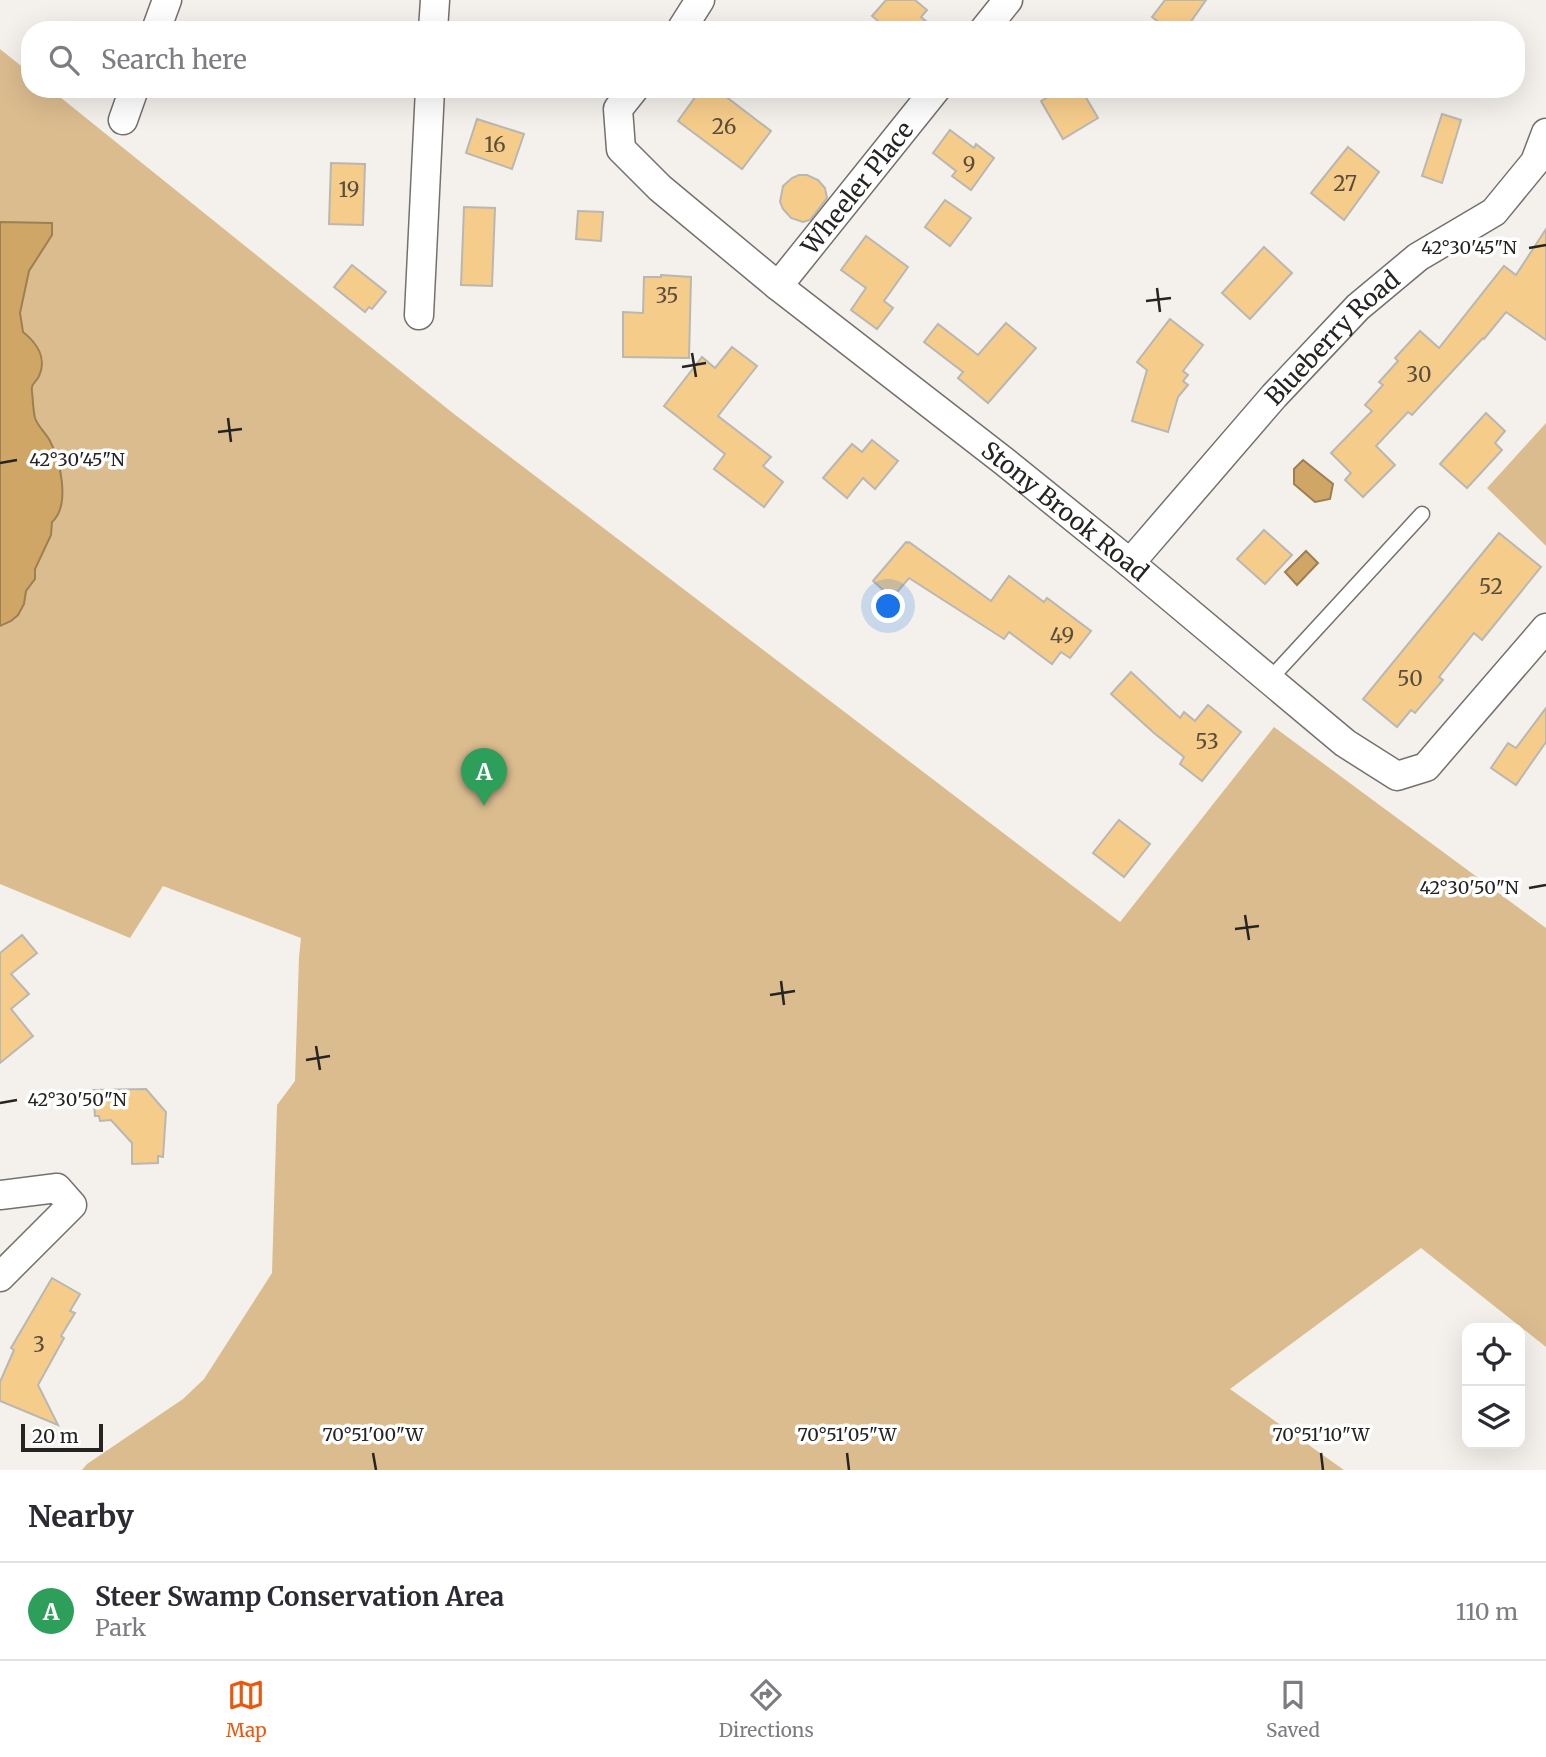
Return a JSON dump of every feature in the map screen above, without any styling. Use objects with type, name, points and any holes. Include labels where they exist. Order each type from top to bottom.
[{"type":"street","points":[[159,21],[166,0]]},
{"type":"street","points":[[434,21],[435,0]]},
{"type":"street","points":[[687,21],[700,0]]},
{"type":"street","points":[[991,21],[1008,0]]},
{"type":"street","points":[[123,120],[131,98]]},
{"type":"street","points":[[418,315],[430,98]]},
{"type":"street","name":"Stony Brook Road","points":[[627,98],[618,109],[621,149],[660,188],[778,286],[1130,563],[1345,743],[1397,776],[1426,767],[1546,628]]},
{"type":"street","name":"Wheeler Place","points":[[778,286],[929,98]]},
{"type":"street","name":"Blueberry Road","points":[[1130,563],[1273,396],[1358,307],[1418,257],[1494,212],[1535,162],[1546,133]]},
{"type":"street","points":[[0,1195],[57,1188],[72,1205],[0,1277]]},
{"type":"lane","points":[[1270,679],[1422,514]]},
{"type":"shaded area","points":[[0,49],[21,66],[21,98],[61,98],[454,414],[1120,922],[1274,727],[1546,928],[1546,1347],[1525,1330],[1525,1323],[1516,1323],[1421,1248],[1230,1389],[1344,1470],[82,1470],[183,1399],[204,1379],[272,1273],[277,1105],[295,1081],[301,938],[163,886],[130,938],[0,884]]},
{"type":"shaded area","points":[[0,222],[52,223],[52,235],[29,271],[20,313],[23,332],[40,352],[41,371],[32,387],[34,412],[36,421],[54,449],[60,470],[62,494],[58,514],[52,522],[51,535],[35,569],[35,579],[26,591],[24,604],[18,615],[0,626]]},
{"type":"shaded area","points":[[1546,423],[1546,546],[1487,488]]},
{"type":"shaded area","points":[[1303,460],[1333,484],[1330,499],[1315,502],[1294,484],[1294,469]]},
{"type":"shaded area","points":[[1306,551],[1318,563],[1297,585],[1285,572]]},
{"type":"building","points":[[886,0],[915,0],[927,10],[921,17],[926,21],[878,21],[872,16]]},
{"type":"building","points":[[1165,0],[1206,0],[1191,21],[1157,21],[1152,17]]},
{"type":"building","points":[[695,98],[728,98],[771,131],[742,169],[678,121]]},
{"type":"building","points":[[1046,98],[1086,98],[1098,118],[1063,139],[1041,101]]},
{"type":"building","points":[[1442,114],[1461,120],[1442,183],[1422,176]]},
{"type":"building","points":[[477,119],[524,134],[512,169],[466,153]]},
{"type":"building","points":[[950,130],[974,148],[976,144],[994,158],[971,190],[952,176],[956,171],[933,153]]},
{"type":"building","points":[[1348,147],[1379,172],[1344,220],[1311,193]]},
{"type":"building","points":[[331,163],[365,164],[363,225],[329,224]]},
{"type":"building","points":[[799,175],[818,180],[825,188],[827,198],[810,220],[803,222],[791,218],[780,202],[783,186]]},
{"type":"building","points":[[945,200],[971,218],[950,246],[925,227]]},
{"type":"building","points":[[464,207],[495,208],[492,286],[461,285]]},
{"type":"building","points":[[578,211],[603,212],[601,241],[576,239]]},
{"type":"building","points":[[1546,229],[1546,340],[1506,312],[1412,415],[1408,412],[1376,446],[1395,465],[1363,497],[1345,480],[1351,473],[1331,453],[1372,411],[1365,405],[1383,385],[1379,382],[1398,361],[1395,358],[1420,331],[1439,348],[1504,266],[1516,275]]},
{"type":"building","points":[[866,236],[908,267],[884,301],[893,308],[877,329],[851,310],[866,288],[841,270]]},
{"type":"building","points":[[1264,247],[1292,273],[1250,319],[1222,293]]},
{"type":"building","points":[[352,265],[386,292],[372,309],[369,307],[365,312],[334,287]]},
{"type":"building","points":[[644,277],[691,277],[689,358],[623,357],[623,312],[643,313]]},
{"type":"building","points":[[1170,319],[1203,345],[1183,371],[1188,375],[1183,381],[1188,385],[1178,397],[1168,432],[1132,421],[1147,370],[1137,362]]},
{"type":"building","points":[[1006,323],[1036,348],[988,403],[958,378],[963,372],[924,342],[938,324],[978,355]]},
{"type":"building","points":[[732,347],[757,366],[718,416],[771,457],[763,466],[783,482],[764,507],[714,469],[725,454],[664,406],[702,357],[715,368]]},
{"type":"building","points":[[1486,413],[1505,431],[1495,443],[1502,450],[1467,488],[1440,464]]},
{"type":"building","points":[[872,440],[898,461],[875,489],[863,478],[847,498],[823,478],[852,444],[862,452]]},
{"type":"building","points":[[1264,530],[1292,555],[1265,584],[1237,559]]},
{"type":"building","points":[[1499,533],[1541,567],[1482,640],[1474,633],[1439,677],[1443,680],[1415,713],[1411,710],[1397,727],[1363,699]]},
{"type":"building","points":[[906,542],[991,601],[1009,576],[1044,602],[1047,598],[1091,631],[1070,658],[1061,652],[1052,664],[1009,632],[1004,639],[909,578],[892,598],[873,581]]},
{"type":"building","points":[[1131,672],[1180,718],[1184,712],[1195,721],[1208,705],[1241,732],[1202,781],[1180,764],[1184,757],[1111,694]]},
{"type":"building","points":[[1546,708],[1546,742],[1516,785],[1491,768],[1508,743],[1516,748]]},
{"type":"building","points":[[1119,820],[1150,844],[1124,877],[1093,853]]},
{"type":"building","points":[[22,935],[37,953],[11,974],[29,994],[11,1009],[33,1036],[0,1063],[0,953]]},
{"type":"building","points":[[146,1089],[166,1112],[163,1157],[158,1156],[158,1163],[132,1164],[132,1143],[111,1120],[100,1121],[99,1116],[95,1116],[93,1090]]},
{"type":"building","points":[[52,1278],[80,1294],[70,1311],[75,1313],[61,1336],[64,1338],[38,1385],[58,1425],[0,1401],[0,1382],[14,1350],[11,1348]]},
{"type":"place","name":"Steer Swamp Conservation Area","points":[[484,806]]}]
